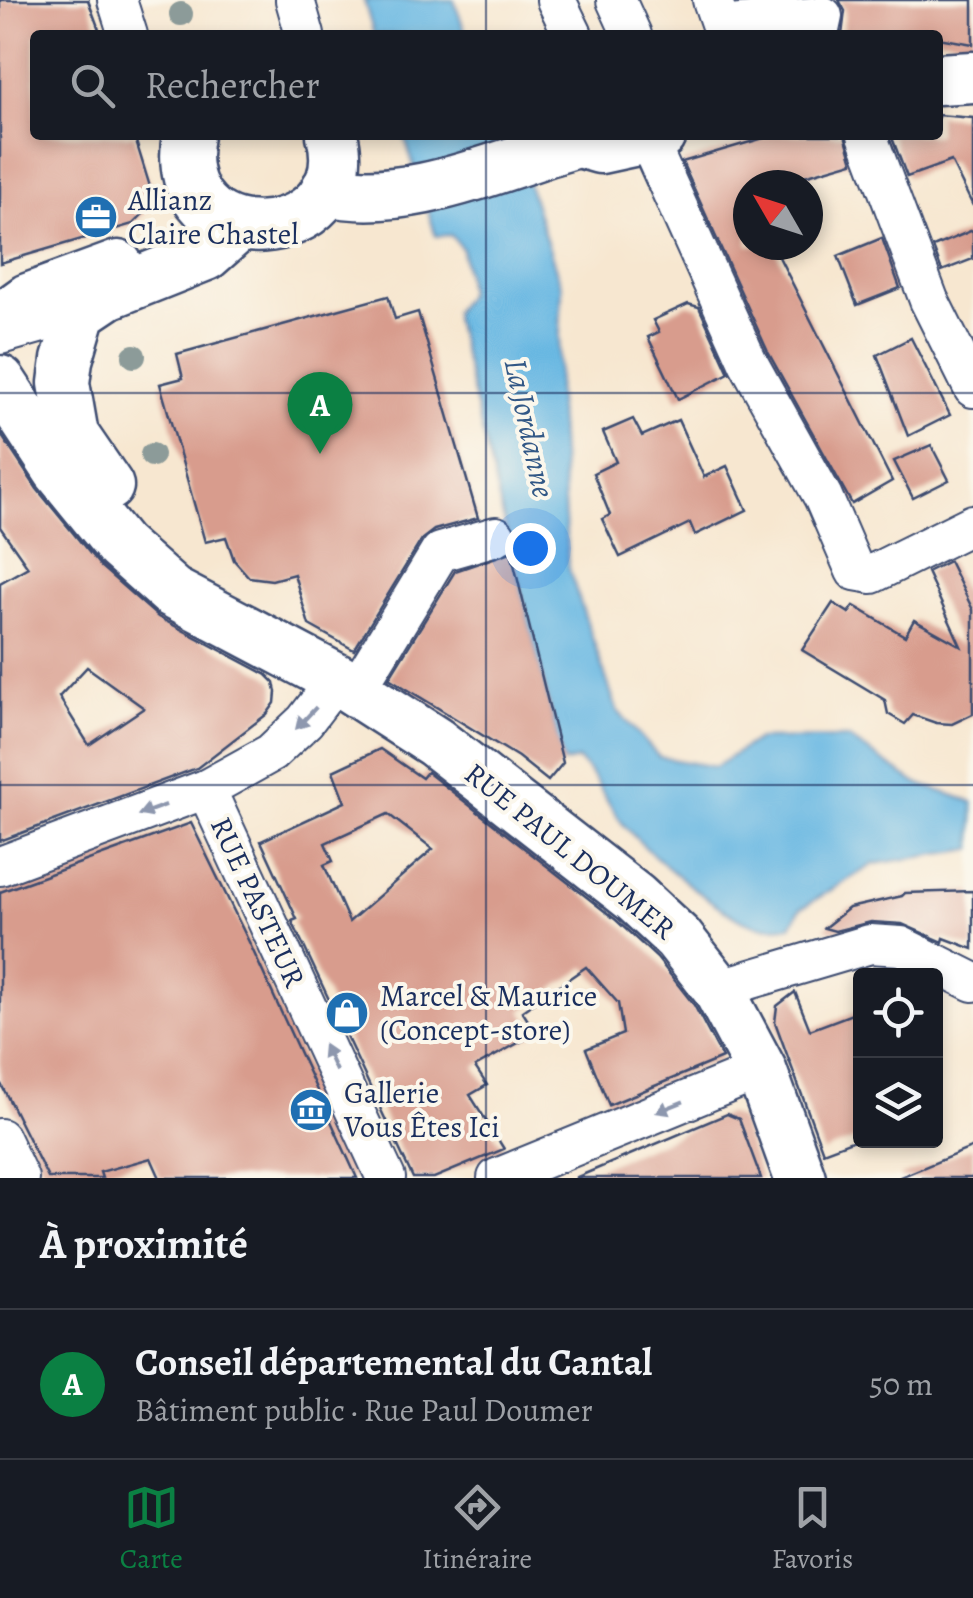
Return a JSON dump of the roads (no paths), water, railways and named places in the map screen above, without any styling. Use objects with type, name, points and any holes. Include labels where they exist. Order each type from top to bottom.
[{"type":"main road","points":[[943,64],[973,67]]},
{"type":"main road","points":[[943,79],[973,77]]},
{"type":"main road","points":[[943,94],[973,95]]},
{"type":"main road","points":[[187,140],[184,154],[189,179],[220,214],[264,229],[288,223],[310,210],[326,190],[334,168],[332,140]]},
{"type":"main road","points":[[326,190],[353,196],[400,195],[615,140]]},
{"type":"main road","points":[[82,312],[108,294],[206,256],[220,214]]},
{"type":"main road","points":[[0,319],[28,299],[172,244],[220,214]]},
{"type":"main road","name":"RUE PAUL DOUMER","points":[[82,312],[66,360],[64,383],[73,435],[107,485],[160,544],[223,594],[435,742],[635,898],[678,938],[718,990],[761,1070],[800,1178]]},
{"type":"main road","name":"RUE PAUL DOUMER","points":[[0,381],[60,471],[120,546],[172,592],[347,684]]},
{"type":"street","points":[[117,0],[126,30]]},
{"type":"street","points":[[295,0],[304,30]]},
{"type":"street","points":[[556,0],[571,30]]},
{"type":"street","points":[[616,0],[630,30]]},
{"type":"street","points":[[710,14],[721,26],[823,16],[820,30]]},
{"type":"street","points":[[624,140],[823,497],[855,571],[872,574],[973,524]]},
{"type":"street","points":[[869,140],[930,300],[973,388]]},
{"type":"street","points":[[0,336],[82,312]]},
{"type":"street","points":[[0,358],[131,535],[168,569],[223,594]]},
{"type":"street","points":[[0,866],[206,790],[271,753],[347,684],[440,552],[496,536]]},
{"type":"street","name":"RUE PASTEUR","points":[[206,790],[386,1178]]},
{"type":"street","points":[[718,990],[870,944],[902,946],[973,982]]},
{"type":"street","points":[[496,1178],[761,1070]]},
{"type":"street","points":[[0,1138],[20,1178]]},
{"type":"water","points":[[364,0],[454,0],[464,30],[373,30]]},
{"type":"water","name":"La Jordanne","points":[[406,140],[514,140],[562,288],[557,392],[568,567],[617,710],[659,757],[715,767],[758,739],[848,738],[916,783],[973,802],[973,849],[874,864],[800,909],[791,926],[760,926],[727,912],[667,867],[623,824],[578,760],[563,763],[453,312],[468,293],[462,249],[451,235],[436,236]]},
{"type":"place","name":"Allianz Claire Chastel","points":[[96,217]]},
{"type":"place","name":"Conseil départemental du Cantal","points":[[320,454]]},
{"type":"place","name":"Marcel & Maurice (Concept-store)","points":[[347,1013]]},
{"type":"place","name":"Gallerie Vous Êtes Ici","points":[[311,1110]]}]
